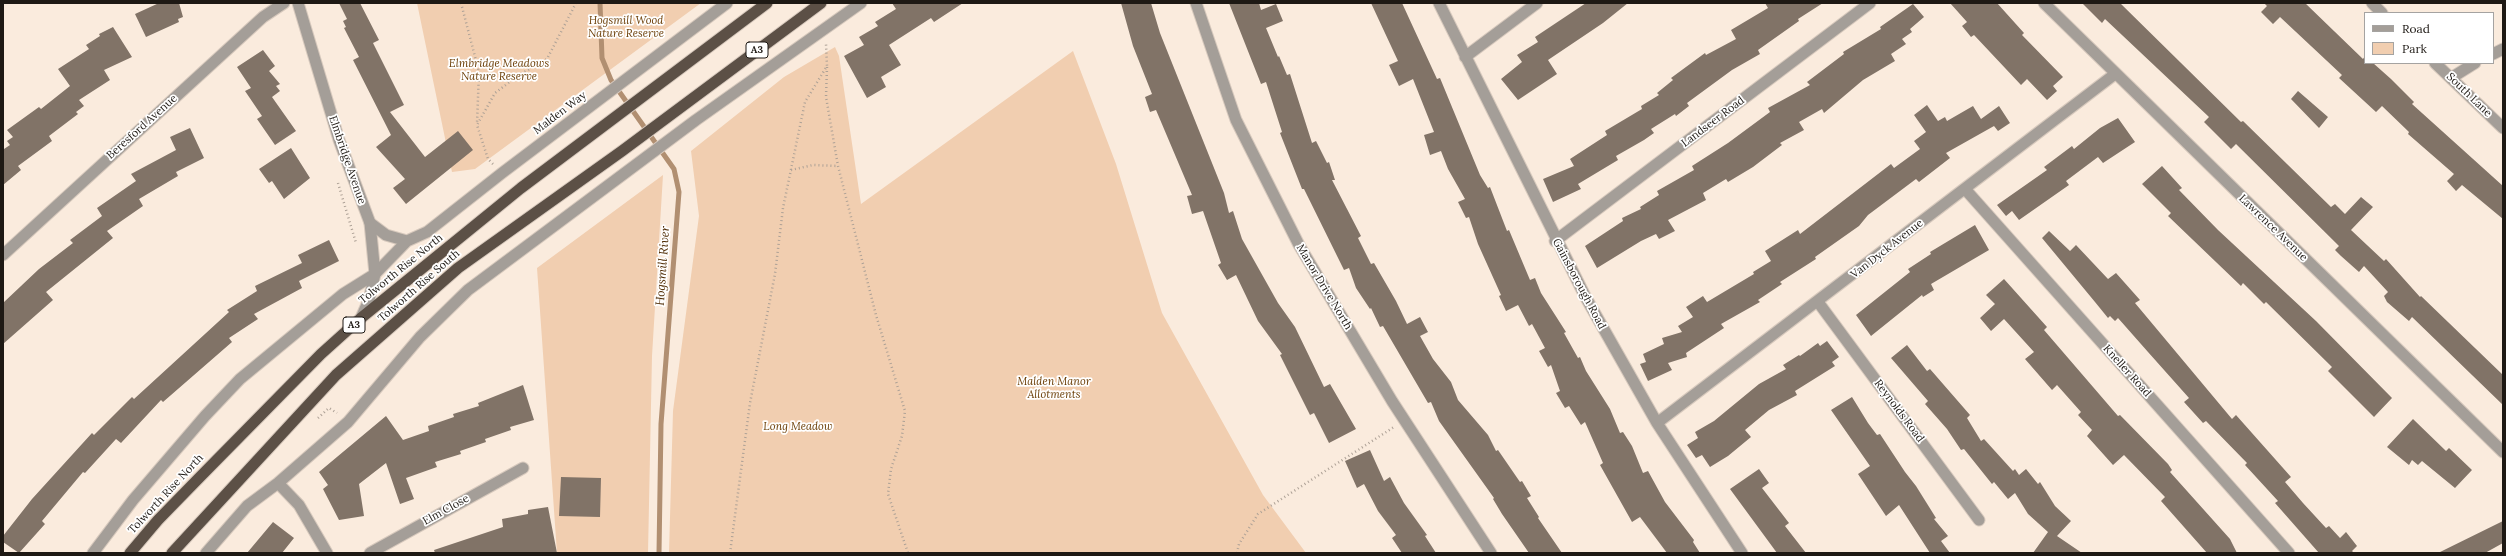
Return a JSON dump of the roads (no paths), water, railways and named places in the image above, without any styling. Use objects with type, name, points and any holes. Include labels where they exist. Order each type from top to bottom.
[{"type":"highway","name":"Tolworth Rise North","points":[[130,553],[158,520],[202,474],[321,354],[361,318],[515,193],[767,3]]},
{"type":"highway","name":"Tolworth Rise South","points":[[172,553],[336,375],[458,268],[622,152],[821,3]]},
{"type":"street","name":"Beresford Avenue","points":[[3,255],[263,17],[284,3]]},
{"type":"street","name":"Elmbridge Avenue","points":[[298,3],[339,140],[370,223],[376,274],[370,300],[361,318]]},
{"type":"street","name":"Malden Way","points":[[376,274],[407,241],[427,232],[502,173],[727,3]]},
{"type":"street","points":[[206,553],[247,506],[278,482],[348,422],[420,337],[468,290],[696,120],[825,30],[861,3]]},
{"type":"street","name":"Manor Drive North","points":[[1196,3],[1236,120],[1299,245],[1405,420],[1490,553]]},
{"type":"street","name":"Gainsborough Road","points":[[1439,3],[1555,241],[1584,296],[1658,423],[1742,553]]},
{"type":"street","points":[[1466,57],[1538,3]]},
{"type":"street","name":"Landseer Road","points":[[1555,241],[1870,3]]},
{"type":"street","name":"Lawrence Avenue","points":[[2044,3],[2503,452]]},
{"type":"street","points":[[2372,3],[2381,12]]},
{"type":"street","points":[[2494,54],[2503,49]]},
{"type":"street","name":"South Lane","points":[[2436,64],[2503,128]]},
{"type":"street","points":[[2451,78],[2473,64]]},
{"type":"street","name":"Van Dyck Avenue","points":[[1658,423],[2115,74]]},
{"type":"street","name":"Kneller Road","points":[[1965,189],[2289,553]]},
{"type":"street","points":[[370,223],[386,235],[407,241]]},
{"type":"street","name":"Tolworth Rise North","points":[[92,553],[168,459],[205,416],[240,379],[343,294],[376,274]]},
{"type":"street","name":"Reynolds Road","points":[[1818,302],[1980,520]]},
{"type":"street","name":"Elm Close","points":[[370,553],[523,468]]},
{"type":"street","points":[[278,482],[299,505],[327,553]]},
{"type":"waterway","name":"Hogsmill River","points":[[600,3],[602,58],[611,80],[674,169],[679,192],[661,424],[659,553]]},
{"type":"park label","name":"Hogsmill Wood Nature Reserve","points":[[626,27]]},
{"type":"park label","name":"Elmbridge Meadows Nature Reserve","points":[[499,70]]},
{"type":"park label","name":"Malden Manor Allotments","points":[[1054,388]]},
{"type":"park label","name":"Long Meadow","points":[[798,427]]}]
